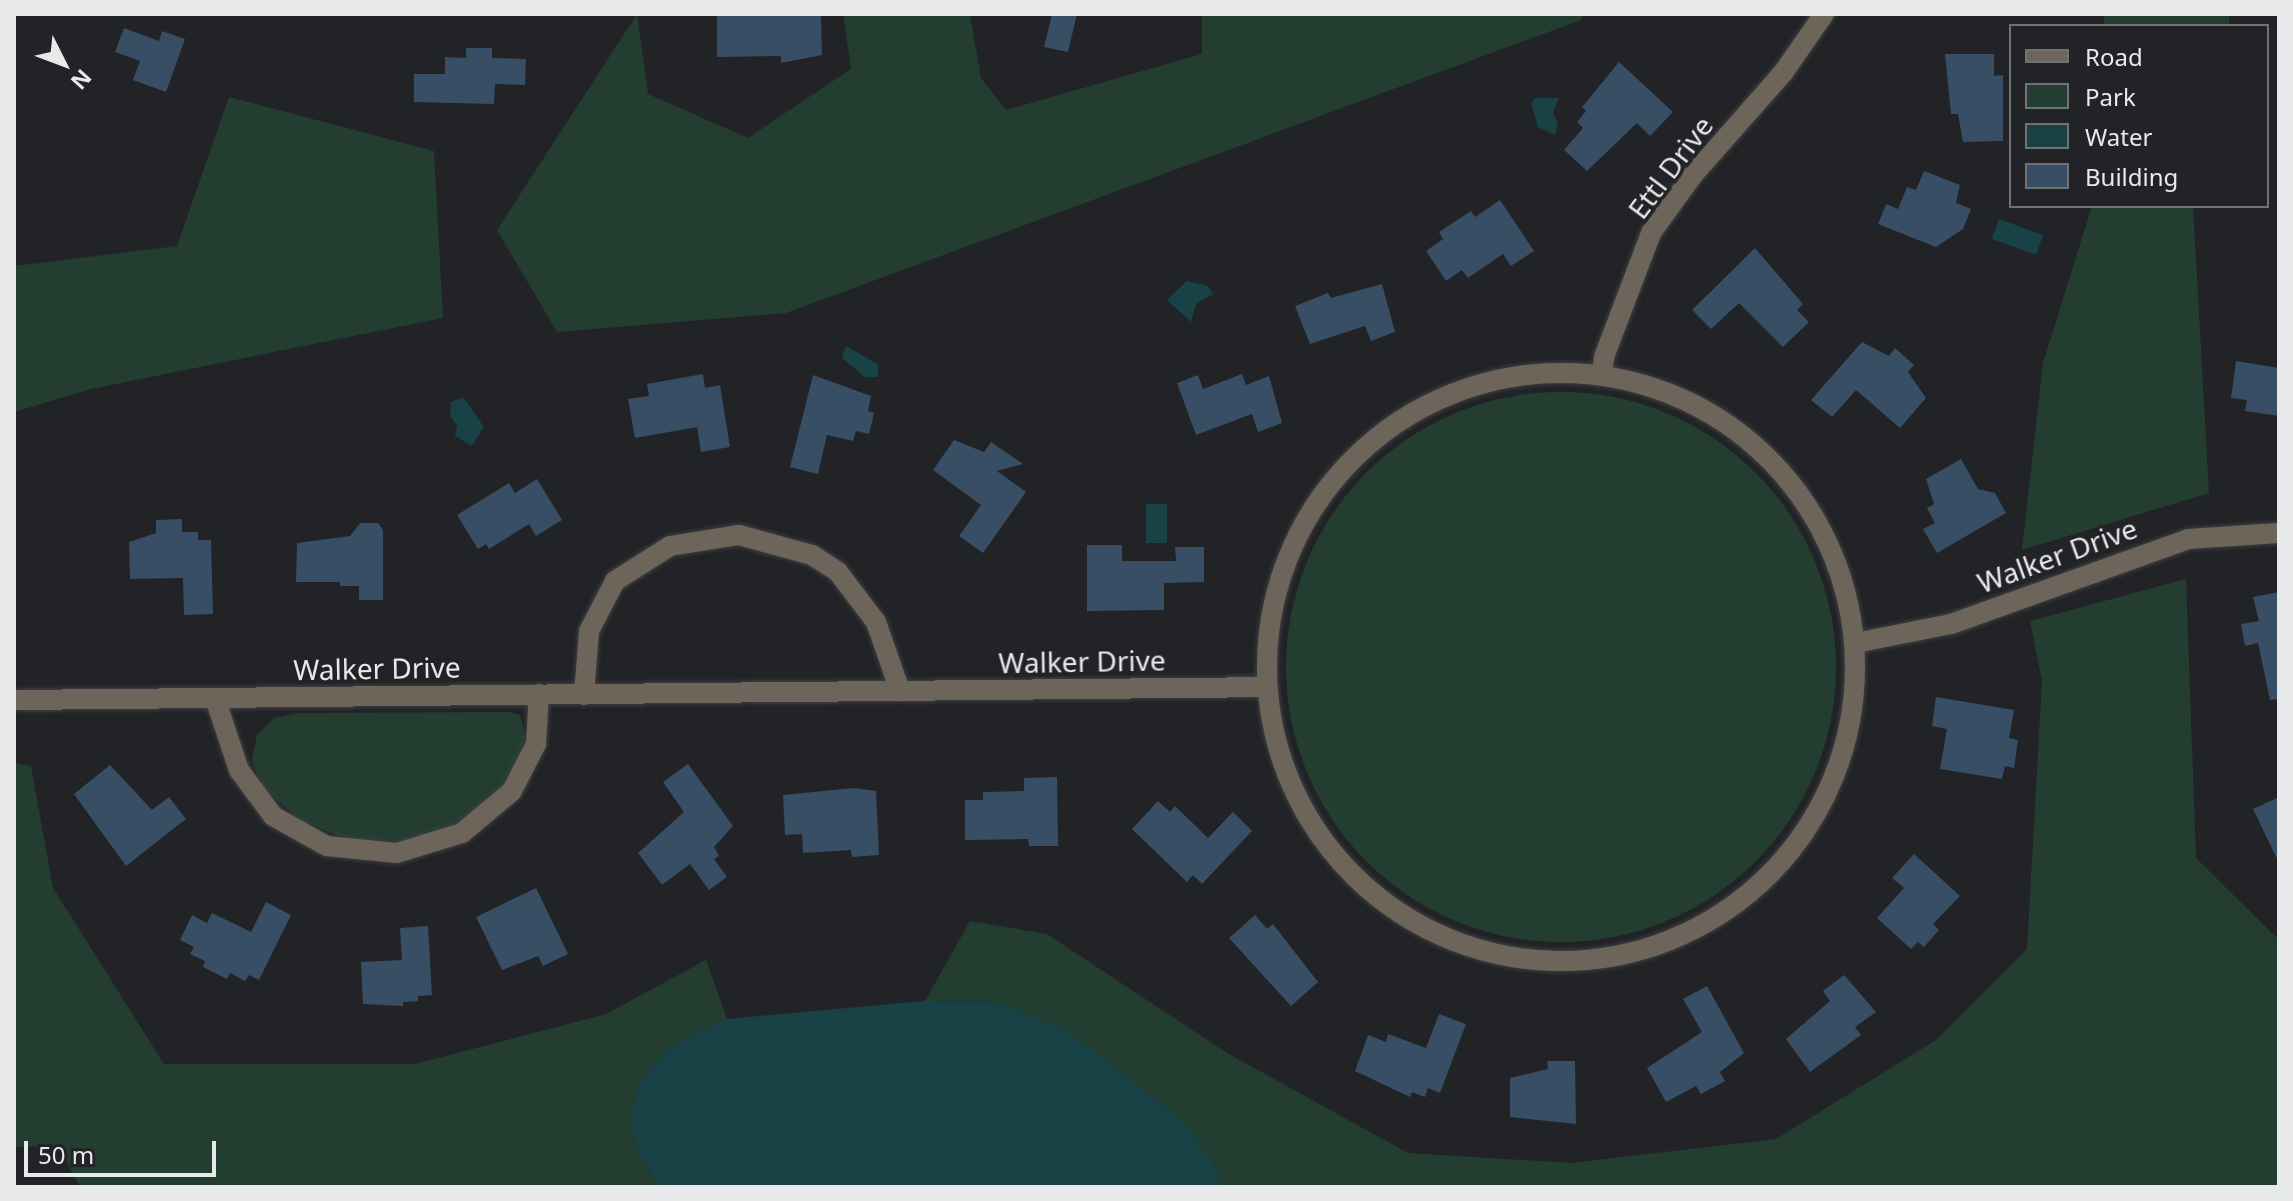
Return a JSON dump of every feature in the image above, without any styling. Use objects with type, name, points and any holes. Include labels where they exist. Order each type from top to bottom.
[{"type":"street","name":"Ettl Drive","points":[[1602,376],[1604,357],[1651,233],[1693,175],[1783,73],[1824,14]]},
{"type":"street","points":[[1546,374],[1602,376],[1682,399],[1734,430],[1785,476],[1830,545],[1844,584],[1855,643],[1850,730],[1836,775],[1815,816],[1783,860],[1732,907],[1697,928],[1654,946],[1568,961],[1527,959],[1452,940],[1397,912],[1360,884],[1329,850],[1285,774],[1266,687],[1266,642],[1284,563],[1319,499],[1355,456],[1418,410],[1460,391],[1546,374]]},
{"type":"street","name":"Walker Drive","points":[[1855,643],[1951,624],[2188,539],[2279,533]]},
{"type":"street","points":[[584,695],[589,631],[615,581],[670,546],[739,535],[812,555],[838,572],[876,622],[900,691]]},
{"type":"street","name":"Walker Drive","points":[[14,700],[1266,687]]},
{"type":"street","points":[[215,698],[239,770],[273,816],[327,846],[397,853],[462,833],[512,791],[536,744],[539,694]]},
{"type":"green space","points":[[637,14],[648,94],[748,138],[851,69],[843,14],[970,14],[981,78],[1006,110],[1202,54],[1202,14],[1583,14],[1581,20],[786,313],[557,332],[497,230]]},
{"type":"green space","points":[[2104,14],[2229,14],[2229,24],[2104,24]]},
{"type":"green space","points":[[229,97],[434,151],[443,318],[91,389],[14,412],[14,266],[177,246]]},
{"type":"green space","points":[[2091,208],[2193,208],[2209,493],[2022,550],[2043,363]]},
{"type":"green space","points":[[1561,392],[1615,397],[1666,413],[1714,438],[1756,472],[1790,514],[1815,562],[1831,613],[1836,667],[1831,721],[1815,772],[1790,820],[1756,862],[1714,896],[1666,921],[1615,937],[1561,942],[1507,937],[1456,921],[1408,896],[1366,862],[1332,820],[1307,772],[1291,721],[1286,667],[1291,613],[1307,562],[1332,514],[1366,472],[1408,438],[1456,413],[1507,397]]},
{"type":"green space","points":[[2186,579],[2196,858],[2279,940],[2279,1187],[1222,1187],[1215,1166],[998,1002],[925,1001],[970,921],[1047,934],[1227,1053],[1408,1153],[1571,1163],[1776,1139],[1936,1040],[2027,949],[2042,681],[2030,621]]},
{"type":"green space","points":[[510,712],[520,715],[525,735],[520,765],[504,790],[468,818],[432,836],[390,843],[349,840],[303,821],[265,791],[252,761],[257,735],[274,718],[300,713]]},
{"type":"green space","points":[[14,763],[31,766],[53,888],[164,1064],[415,1064],[606,1014],[706,960],[727,1019],[673,1045],[641,1079],[640,1155],[660,1187],[80,1187],[58,1146],[14,1147]]},
{"type":"water","points":[[1535,98],[1559,98],[1553,113],[1558,123],[1555,135],[1538,127],[1531,104]]},
{"type":"water","points":[[1999,219],[2043,235],[2036,255],[1992,239]]},
{"type":"water","points":[[1187,281],[1208,286],[1213,294],[1196,304],[1191,322],[1167,300]]},
{"type":"water","points":[[846,346],[878,364],[878,377],[865,377],[842,358]]},
{"type":"water","points":[[463,397],[484,427],[472,446],[455,436],[457,425],[450,416],[451,402]]},
{"type":"water","points":[[1146,504],[1167,504],[1167,543],[1146,543]]},
{"type":"water","points":[[924,1001],[998,1002],[1066,1030],[1184,1122],[1215,1166],[1222,1187],[660,1187],[640,1155],[631,1119],[641,1079],[673,1045],[727,1019]]},
{"type":"building","points":[[717,14],[821,14],[822,55],[781,63],[781,56],[717,57]]},
{"type":"building","points":[[1052,14],[1077,14],[1068,52],[1044,47]]},
{"type":"building","points":[[124,28],[159,41],[162,31],[185,39],[166,92],[133,80],[140,61],[115,52]]},
{"type":"building","points":[[466,48],[492,48],[492,58],[526,59],[525,85],[495,84],[494,104],[414,102],[414,74],[445,74],[445,57],[466,58]]},
{"type":"building","points":[[1945,54],[1994,54],[1994,76],[2003,75],[2003,141],[1963,142],[1958,114],[1951,114]]},
{"type":"building","points":[[1619,62],[1673,112],[1650,136],[1637,123],[1587,171],[1564,150],[1583,128],[1577,122],[1586,111],[1582,107]]},
{"type":"building","points":[[1924,171],[1960,185],[1956,203],[1971,209],[1963,229],[1936,247],[1878,224],[1886,204],[1898,209],[1907,187],[1916,190]]},
{"type":"building","points":[[1500,200],[1534,251],[1511,266],[1503,254],[1468,278],[1462,270],[1446,281],[1426,251],[1443,239],[1439,232],[1471,211],[1475,217]]},
{"type":"building","points":[[1755,248],[1803,304],[1797,310],[1809,322],[1783,347],[1739,303],[1711,329],[1692,310]]},
{"type":"building","points":[[1382,284],[1395,332],[1371,341],[1365,326],[1310,344],[1295,306],[1328,293],[1331,298]]},
{"type":"building","points":[[1862,342],[1889,356],[1895,348],[1914,365],[1908,372],[1926,398],[1900,428],[1856,390],[1832,417],[1811,400]]},
{"type":"building","points":[[2236,361],[2279,368],[2279,416],[2245,411],[2247,400],[2231,398]]},
{"type":"building","points":[[703,374],[705,388],[720,385],[730,447],[701,452],[697,427],[635,438],[628,399],[649,396],[647,384]]},
{"type":"building","points":[[1242,374],[1246,385],[1269,376],[1282,423],[1258,432],[1252,414],[1196,435],[1177,383],[1198,375],[1203,389]]},
{"type":"building","points":[[813,375],[871,396],[868,411],[874,413],[869,434],[856,431],[853,441],[827,435],[818,474],[790,467]]},
{"type":"building","points":[[954,440],[984,452],[991,442],[1023,464],[997,471],[1026,492],[983,553],[959,536],[981,505],[933,470]]},
{"type":"building","points":[[1961,459],[1978,489],[1995,493],[2006,513],[1937,553],[1923,529],[1935,523],[1927,508],[1934,504],[1926,479]]},
{"type":"building","points":[[537,479],[562,520],[536,536],[529,524],[489,549],[486,544],[478,549],[457,515],[509,483],[515,493]]},
{"type":"building","points":[[182,519],[182,532],[198,532],[198,540],[211,540],[213,614],[184,615],[183,578],[130,579],[129,542],[156,533],[156,520]]},
{"type":"building","points":[[360,523],[378,523],[383,530],[383,600],[359,600],[359,586],[340,586],[340,582],[296,582],[297,543],[350,536]]},
{"type":"building","points":[[1087,545],[1122,545],[1122,561],[1176,561],[1175,547],[1204,547],[1204,582],[1164,583],[1164,610],[1087,611]]},
{"type":"building","points":[[2279,592],[2279,699],[2270,700],[2258,643],[2245,646],[2241,624],[2259,621],[2253,597]]},
{"type":"building","points":[[1936,697],[2014,710],[2009,738],[2018,740],[2014,768],[2005,766],[2002,779],[1940,769],[1947,729],[1932,726]]},
{"type":"building","points":[[688,764],[733,826],[714,847],[719,856],[714,859],[727,877],[709,890],[690,864],[662,885],[638,853],[684,812],[663,782]]},
{"type":"building","points":[[110,765],[152,810],[169,797],[186,819],[126,866],[74,794]]},
{"type":"building","points":[[1057,777],[1058,846],[1029,846],[1028,839],[965,840],[965,800],[983,800],[983,792],[1024,791],[1024,778]]},
{"type":"building","points":[[854,788],[876,791],[879,855],[852,857],[851,850],[803,853],[802,834],[785,835],[783,795]]},
{"type":"building","points":[[2279,797],[2279,863],[2253,809]]},
{"type":"building","points":[[1158,801],[1170,812],[1175,806],[1208,838],[1233,812],[1252,831],[1202,884],[1193,875],[1187,882],[1132,829]]},
{"type":"building","points":[[1914,854],[1960,896],[1933,924],[1939,930],[1924,947],[1918,942],[1911,949],[1877,918],[1904,888],[1892,878]]},
{"type":"building","points":[[536,888],[568,954],[543,966],[538,956],[502,970],[476,917]]},
{"type":"building","points":[[266,902],[291,915],[259,980],[249,975],[245,981],[230,973],[227,979],[203,967],[205,961],[190,954],[194,947],[180,940],[192,915],[207,923],[212,913],[251,932]]},
{"type":"building","points":[[1255,915],[1267,929],[1273,924],[1318,982],[1291,1006],[1229,938]]},
{"type":"building","points":[[428,926],[432,995],[418,996],[418,1001],[403,1002],[403,1006],[363,1004],[361,962],[402,960],[400,928]]},
{"type":"building","points":[[1844,975],[1876,1012],[1855,1027],[1861,1035],[1810,1072],[1786,1039],[1830,1001],[1823,991]]},
{"type":"building","points":[[1707,986],[1744,1053],[1720,1072],[1725,1081],[1701,1094],[1696,1086],[1666,1102],[1647,1068],[1702,1032],[1683,999]]},
{"type":"building","points":[[1439,1014],[1466,1024],[1440,1093],[1428,1088],[1425,1097],[1412,1092],[1410,1097],[1355,1071],[1368,1035],[1386,1042],[1388,1034],[1426,1048]]},
{"type":"building","points":[[1547,1061],[1575,1061],[1576,1124],[1510,1117],[1510,1078],[1548,1069]]}]
